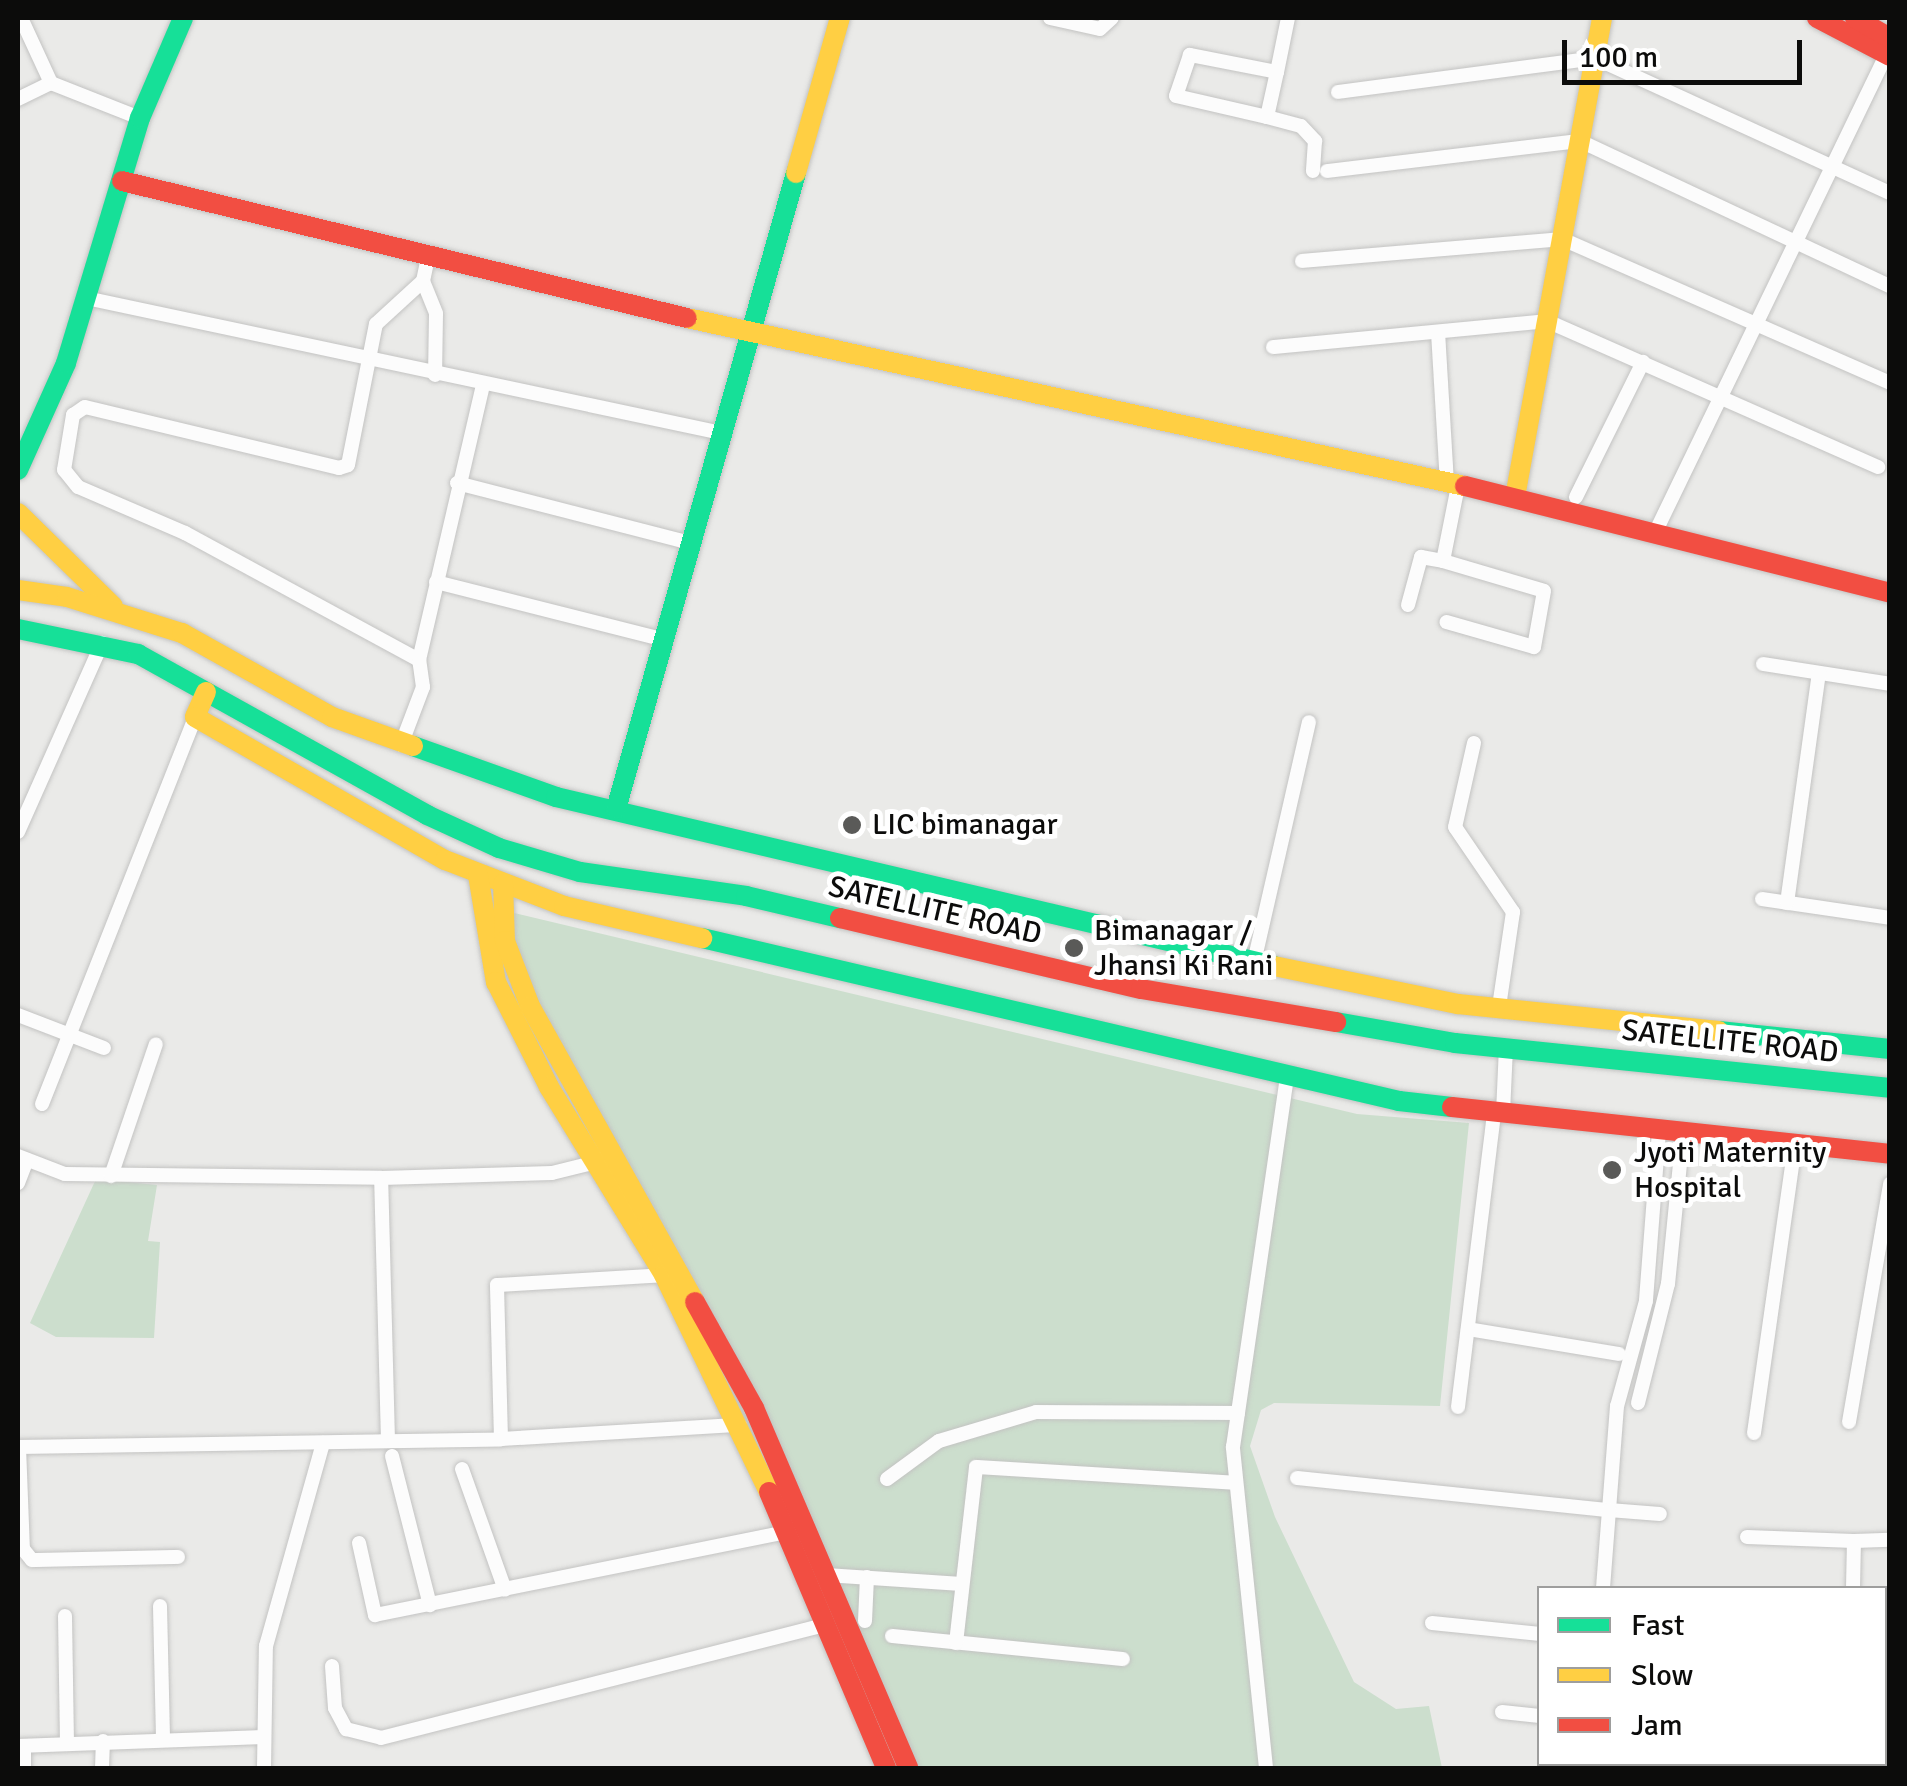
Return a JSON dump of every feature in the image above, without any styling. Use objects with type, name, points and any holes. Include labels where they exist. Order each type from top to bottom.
[{"type":"street","points":[[21,18],[51,84],[140,118]]},
{"type":"street","points":[[18,470],[66,363],[140,118],[183,18]]},
{"type":"street","points":[[616,809],[840,18]]},
{"type":"street","points":[[1050,18],[1100,29],[1112,18]]},
{"type":"street","points":[[1267,118],[1288,18]]},
{"type":"street","points":[[1515,497],[1602,18]]},
{"type":"street","points":[[1818,18],[1889,49]]},
{"type":"street","points":[[1855,18],[1889,49]]},
{"type":"street","points":[[1654,534],[1889,49]]},
{"type":"street","points":[[1277,72],[1190,55],[1176,86],[1181,100],[1300,126],[1315,141],[1320,171],[1580,141],[1890,286]]},
{"type":"street","points":[[1338,92],[1595,58],[1890,192]]},
{"type":"street","points":[[18,99],[51,84]]},
{"type":"street","points":[[122,181],[748,333],[1515,497],[1890,593]]},
{"type":"street","points":[[1302,261],[1562,238],[1890,383]]},
{"type":"street","points":[[428,258],[423,282],[436,314],[435,375]]},
{"type":"street","points":[[420,660],[271,577],[65,479],[73,415],[85,407],[348,465],[376,324],[423,282]]},
{"type":"street","points":[[86,298],[483,386],[721,433]]},
{"type":"street","points":[[1273,347],[1547,322],[1722,395],[1878,467]]},
{"type":"street","points":[[1438,332],[1452,484],[1443,561]]},
{"type":"street","points":[[1576,497],[1642,362]]},
{"type":"street","points":[[402,745],[423,687],[420,660],[457,483],[483,386]]},
{"type":"street","points":[[457,483],[691,542]]},
{"type":"street","points":[[18,513],[48,548],[118,610]]},
{"type":"street","points":[[19,590],[46,577],[48,548]]},
{"type":"street","points":[[1408,605],[1421,557],[1544,591],[1534,647],[1446,622]]},
{"type":"street","points":[[436,582],[666,640]]},
{"type":"street","name":"SATELLITE ROAD","points":[[19,590],[118,610],[182,633],[332,717],[485,776],[616,809],[1254,962],[1499,1008],[1890,1049]]},
{"type":"street","name":"SATELLITE ROAD","points":[[18,629],[102,643],[138,654],[427,815],[499,848],[582,872],[746,896],[1141,990],[1506,1048],[1890,1088]]},
{"type":"street","points":[[18,832],[102,643]]},
{"type":"street","points":[[1763,664],[1890,684]]},
{"type":"street","points":[[1787,903],[1819,673]]},
{"type":"street","points":[[42,1104],[74,1036],[206,692]]},
{"type":"street","points":[[195,718],[478,874],[573,908],[1400,1101],[1890,1154]]},
{"type":"street","points":[[1254,962],[1309,722]]},
{"type":"street","points":[[1474,743],[1454,827],[1513,912],[1499,1008]]},
{"type":"street","points":[[573,908],[582,872]]},
{"type":"street","points":[[478,874],[496,982],[754,1408],[908,1768]]},
{"type":"street","points":[[503,884],[501,919],[512,966],[604,1160],[740,1424],[781,1533],[886,1768]]},
{"type":"street","points":[[1762,899],[1890,918]]},
{"type":"street","points":[[18,1015],[104,1048]]},
{"type":"street","points":[[111,1176],[156,1044]]},
{"type":"street","points":[[1458,1407],[1506,1048]]},
{"type":"street","points":[[1266,1768],[1236,1483],[1238,1413],[1287,1075]]},
{"type":"street","points":[[1603,1586],[1617,1406],[1646,1301],[1659,1131]]},
{"type":"street","points":[[1638,1403],[1668,1284],[1683,1133]]},
{"type":"street","points":[[1754,1433],[1795,1145]]},
{"type":"street","points":[[18,1184],[22,1158],[65,1174],[381,1178],[552,1173],[604,1160]]},
{"type":"street","points":[[381,1178],[390,1448],[430,1604]]},
{"type":"street","points":[[1849,1422],[1890,1184]]},
{"type":"street","points":[[501,1438],[498,1285],[664,1275]]},
{"type":"street","points":[[1468,1329],[1619,1354]]},
{"type":"street","points":[[887,1480],[940,1441],[1036,1412],[1238,1413]]},
{"type":"street","points":[[178,1557],[32,1560],[23,1548],[18,1447],[323,1443],[390,1448],[740,1424]]},
{"type":"street","points":[[264,1768],[266,1646],[323,1443]]},
{"type":"street","points":[[956,1643],[976,1467],[1236,1483]]},
{"type":"street","points":[[462,1469],[506,1590]]},
{"type":"street","points":[[1297,1478],[1660,1514]]},
{"type":"street","points":[[359,1543],[375,1616],[781,1533]]},
{"type":"street","points":[[1747,1537],[1890,1540]]},
{"type":"street","points":[[1853,1586],[1854,1541]]},
{"type":"street","points":[[826,1574],[962,1584]]},
{"type":"street","points":[[865,1621],[867,1577]]},
{"type":"street","points":[[160,1606],[163,1740]]},
{"type":"street","points":[[65,1616],[66,1743]]},
{"type":"street","points":[[1432,1622],[1537,1634]]},
{"type":"street","points":[[332,1666],[335,1708],[346,1729],[380,1738],[823,1626]]},
{"type":"street","points":[[892,1636],[1123,1659]]},
{"type":"street","points":[[1502,1712],[1537,1716]]},
{"type":"street","points":[[24,1768],[21,1746],[264,1737]]},
{"type":"street","points":[[102,1768],[103,1741]]},
{"type":"green space","points":[[493,908],[1357,1114],[1469,1123],[1440,1406],[1274,1403],[1261,1410],[1250,1446],[1275,1517],[1354,1682],[1396,1709],[1429,1706],[1442,1768],[890,1768],[604,1155],[520,1012],[497,951]]},
{"type":"green space","points":[[96,1179],[157,1185],[148,1241],[160,1242],[154,1338],[56,1337],[30,1323]]},
{"type":"traffic: fast","points":[[18,470],[66,363],[140,118],[183,18]]},
{"type":"traffic: fast","points":[[616,809],[796,173]]},
{"type":"traffic: fast","points":[[18,629],[138,654],[427,815],[499,848],[580,872],[746,896],[840,918]]},
{"type":"traffic: fast","points":[[413,746],[556,797],[1274,966]]},
{"type":"traffic: fast","points":[[702,938],[1399,1101],[1452,1107]]},
{"type":"traffic: fast","points":[[1336,1022],[1455,1043],[1890,1088]]},
{"type":"traffic: fast","points":[[1719,1031],[1890,1049]]},
{"type":"traffic: slow","points":[[796,173],[840,18]]},
{"type":"traffic: slow","points":[[1515,497],[1602,18]]},
{"type":"traffic: slow","points":[[687,318],[1465,486]]},
{"type":"traffic: slow","points":[[18,513],[113,606]]},
{"type":"traffic: slow","points":[[18,590],[67,597],[182,633],[332,717],[413,746]]},
{"type":"traffic: slow","points":[[206,692],[195,717],[445,860],[564,906],[702,938]]},
{"type":"traffic: slow","points":[[478,875],[496,982],[549,1087],[664,1275],[769,1492]]},
{"type":"traffic: slow","points":[[503,884],[505,941],[530,1006],[695,1302]]},
{"type":"traffic: slow","points":[[1274,966],[1458,1004],[1719,1031]]},
{"type":"traffic: jam","points":[[1817,18],[1890,56]]},
{"type":"traffic: jam","points":[[1855,18],[1890,38]]},
{"type":"traffic: jam","points":[[122,181],[687,318]]},
{"type":"traffic: jam","points":[[1465,486],[1890,593]]},
{"type":"traffic: jam","points":[[840,918],[1141,989],[1336,1022]]},
{"type":"traffic: jam","points":[[1452,1107],[1890,1154]]},
{"type":"traffic: jam","points":[[695,1302],[754,1408],[908,1768]]},
{"type":"traffic: jam","points":[[769,1492],[886,1768]]},
{"type":"place","name":"LIC bimanagar","points":[[852,825]]},
{"type":"place","name":"Bimanagar / Jhansi Ki Rani","points":[[1074,948]]},
{"type":"place","name":"Jyoti Maternity Hospital","points":[[1612,1170]]}]
